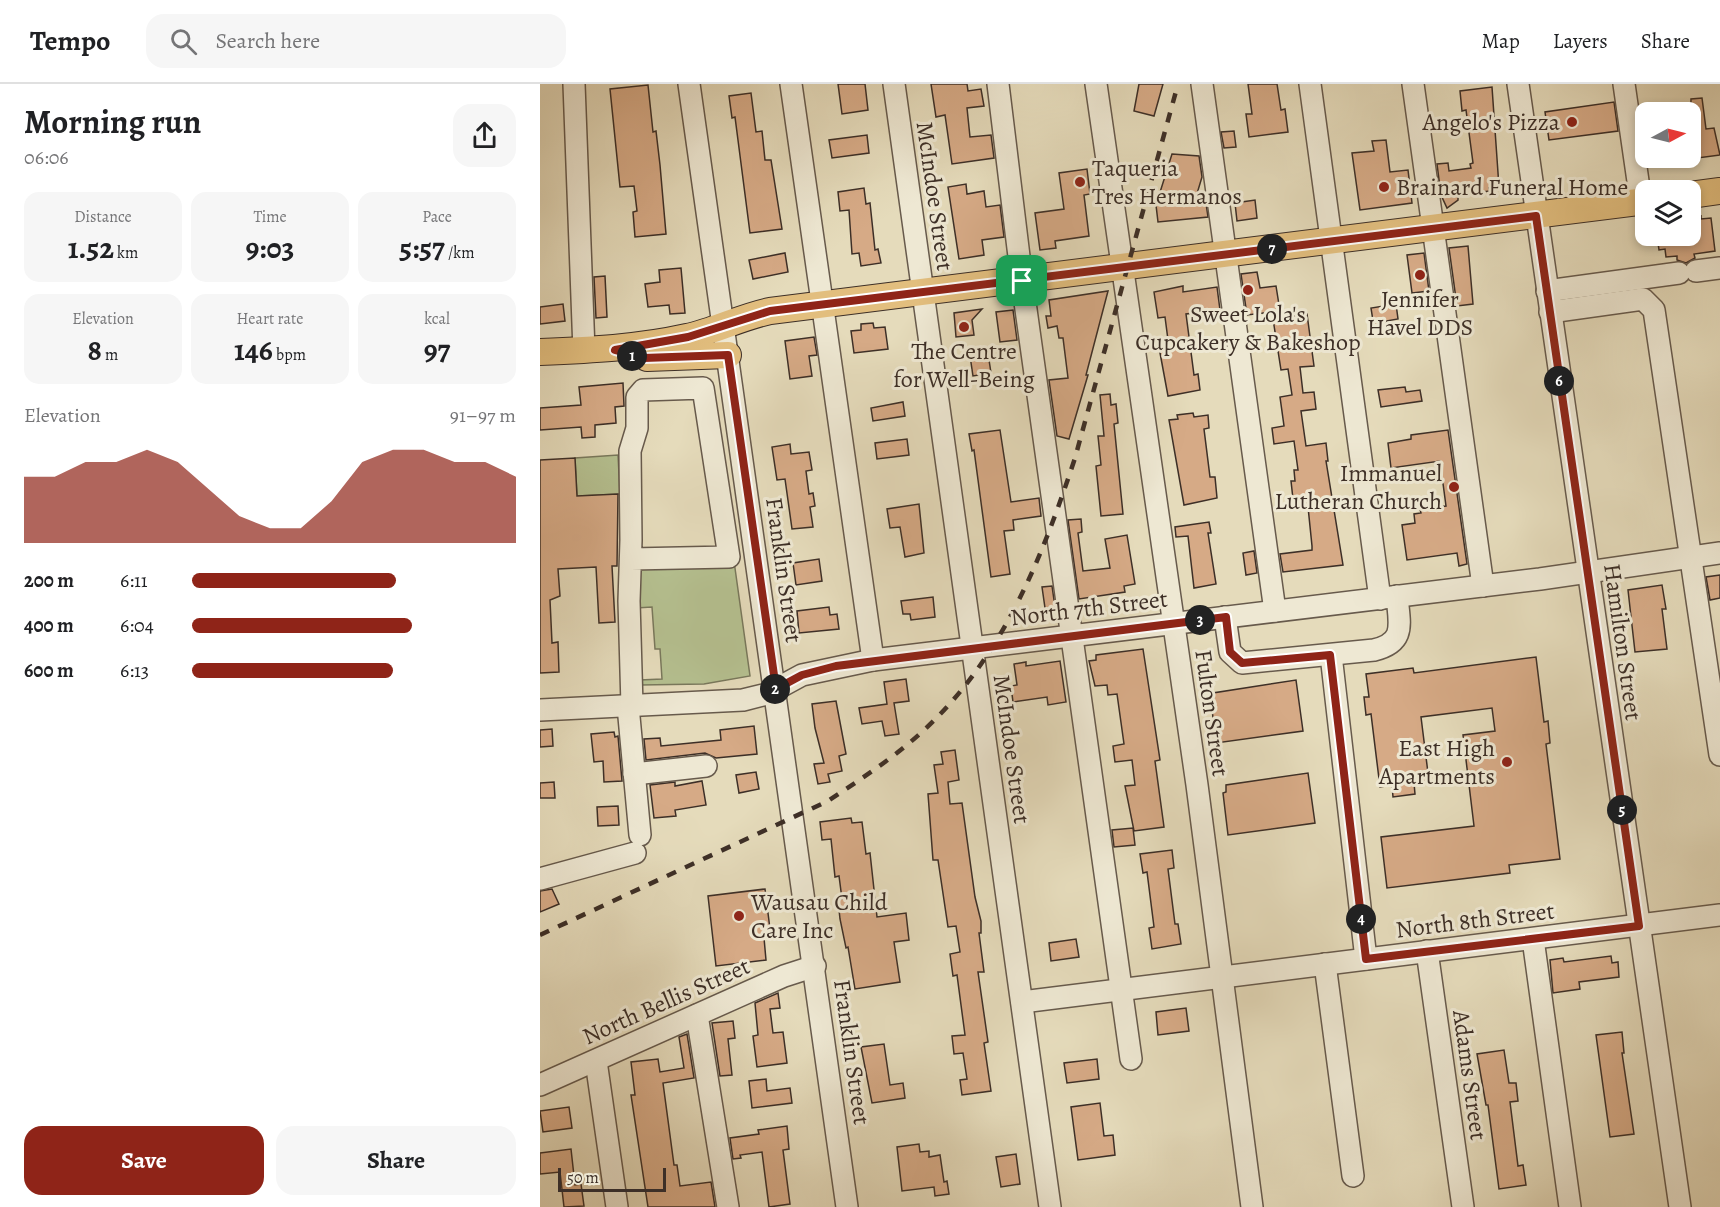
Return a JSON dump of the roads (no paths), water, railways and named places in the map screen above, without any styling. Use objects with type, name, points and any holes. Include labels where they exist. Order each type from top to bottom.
[{"type":"main road","points":[[1701,194],[1720,191]]},
{"type":"main road","points":[[540,352],[615,350],[688,337],[770,311],[1635,203]]},
{"type":"main road","points":[[615,350],[644,358],[728,355]]},
{"type":"street","points":[[574,84],[584,351]]},
{"type":"street","name":"Franklin Street","points":[[689,84],[776,689],[847,1207]]},
{"type":"street","points":[[791,84],[873,660]]},
{"type":"street","name":"McIndoe Street","points":[[894,84],[1050,1207]]},
{"type":"street","points":[[998,84],[1022,281],[1131,1059]]},
{"type":"street","name":"Fulton Street","points":[[1096,84],[1174,623],[1252,1207]]},
{"type":"street","points":[[1202,84],[1275,611]]},
{"type":"street","points":[[1226,617],[1230,652],[1242,663],[1374,650],[1394,641],[1400,630],[1388,598],[1331,242],[1310,84]]},
{"type":"street","points":[[1413,84],[1483,586]]},
{"type":"street","name":"Hamilton Street","points":[[1518,84],[1680,1207]]},
{"type":"street","points":[[1624,84],[1639,180]]},
{"type":"street","points":[[1548,302],[1688,272],[1720,268]]},
{"type":"street","points":[[1548,302],[1643,299],[1654,310],[1720,755]]},
{"type":"street","points":[[540,879],[637,844],[630,706],[630,451],[637,428],[639,392],[703,388],[729,557],[631,559]]},
{"type":"street","name":"North 7th Street","points":[[540,710],[738,700],[756,697],[802,675],[873,660],[1483,586],[1720,553]]},
{"type":"street","points":[[1330,655],[1366,959]]},
{"type":"street","points":[[634,774],[706,766]]},
{"type":"street","name":"North 8th Street","points":[[1022,1002],[1720,915]]},
{"type":"street","points":[[1533,939],[1570,1207]]},
{"type":"street","name":"Adams Street","points":[[1427,951],[1463,1207]]},
{"type":"street","points":[[1325,964],[1353,1176]]},
{"type":"street","name":"North Bellis Street","points":[[540,1085],[784,976],[814,966]]},
{"type":"street","points":[[697,1015],[728,1207]]},
{"type":"street","points":[[596,1061],[617,1207]]},
{"type":"railway","points":[[540,935],[828,801],[913,740],[952,701],[976,671],[998,638],[1034,569],[1075,458],[1178,84]]},
{"type":"place","name":"Angelo's Pizza","points":[[1572,122]]},
{"type":"place","name":"Taqueria Tres Hermanos","points":[[1080,182]]},
{"type":"place","name":"Brainard Funeral Home","points":[[1384,187]]},
{"type":"place","name":"Jennifer Havel DDS","points":[[1420,275]]},
{"type":"place","name":"Sweet Lola's Cupcakery & Bakeshop","points":[[1248,290]]},
{"type":"place","name":"The Centre for Well-Being","points":[[964,327]]},
{"type":"place","name":"Immanuel Lutheran Church","points":[[1454,487]]},
{"type":"place","name":"East High Apartments","points":[[1507,762]]},
{"type":"place","name":"Wausau Child Care Inc","points":[[739,916]]}]
